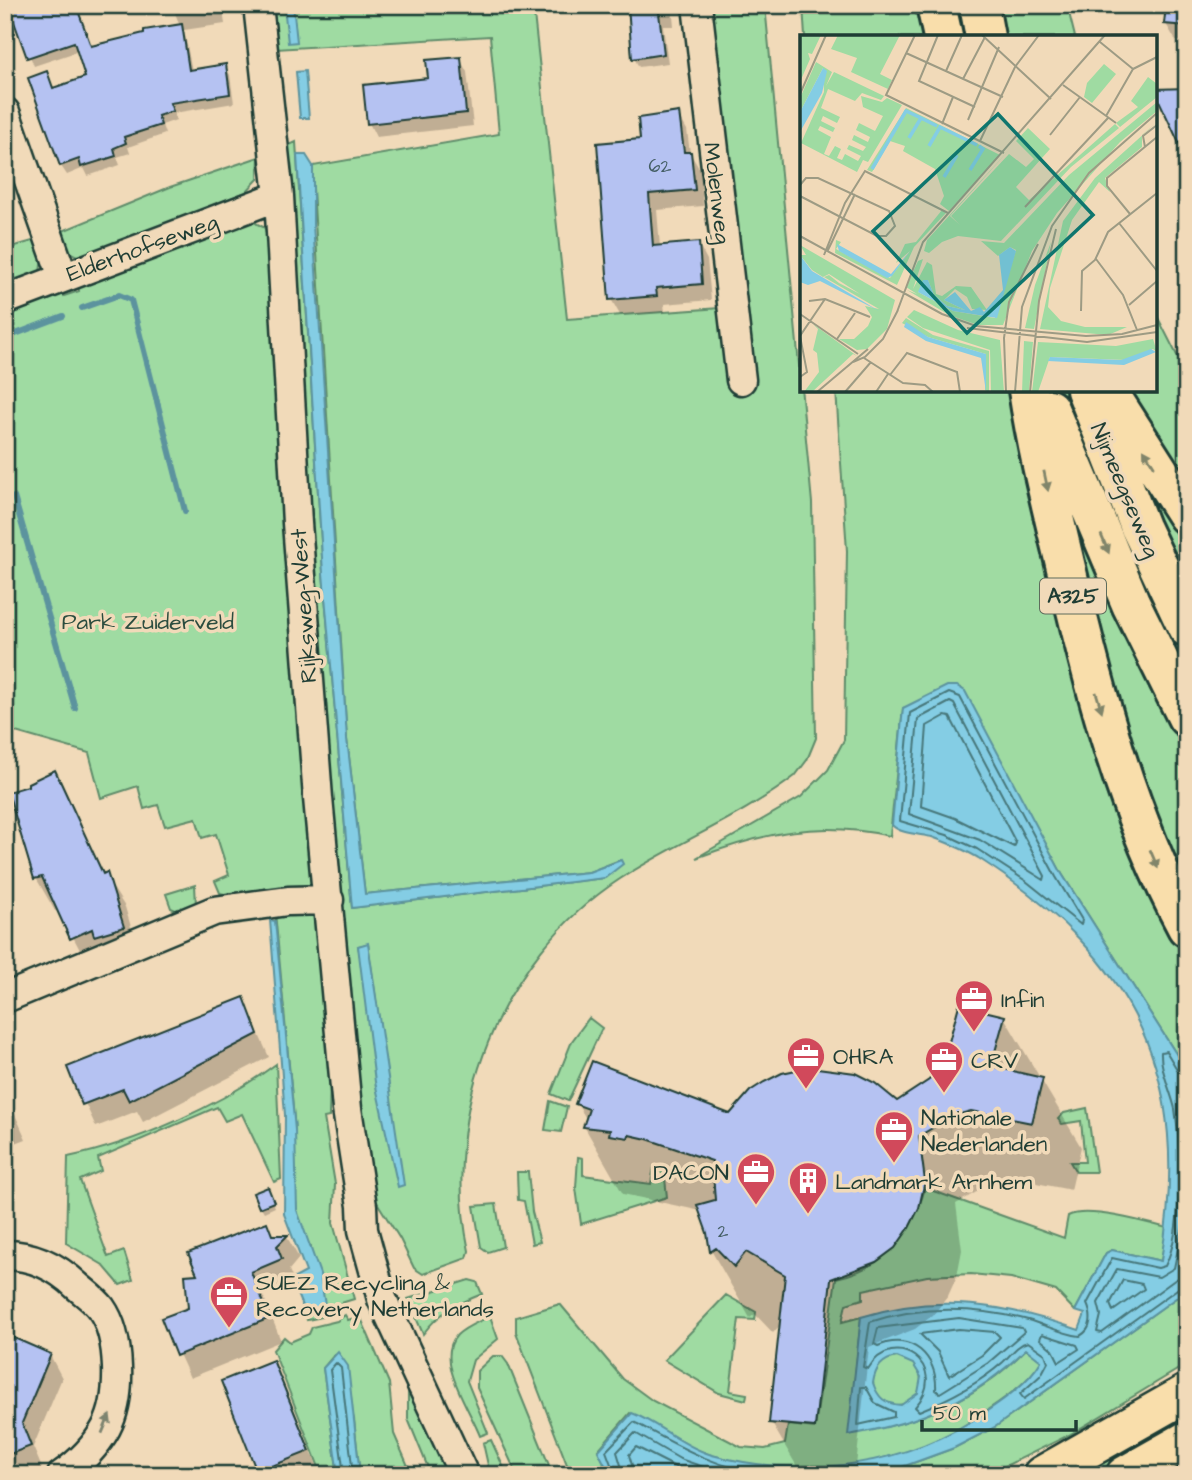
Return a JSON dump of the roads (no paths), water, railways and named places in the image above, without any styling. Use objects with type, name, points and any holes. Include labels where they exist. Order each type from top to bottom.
[{"type":"highway","points":[[936,5],[943,35]]},
{"type":"highway","points":[[979,5],[985,35]]},
{"type":"highway","name":"A325","points":[[1028,392],[1092,681],[1129,799],[1164,883],[1187,927]]},
{"type":"highway","name":"Nijmeegseweg","points":[[1044,392],[1130,604],[1187,717]]},
{"type":"highway","name":"Nijmeegseweg","points":[[1087,392],[1140,527],[1187,627]]},
{"type":"highway","points":[[1108,392],[1187,515]]},
{"type":"main road","points":[[1042,1475],[1187,1393]]},
{"type":"main road","points":[[1125,1475],[1187,1440]]},
{"type":"street","name":"Rijksweg-West","points":[[258,5],[279,196],[297,523],[329,900],[347,1109],[362,1206],[363,1230],[382,1299],[464,1475]]},
{"type":"street","name":"Molenweg","points":[[697,5],[741,380]]},
{"type":"street","points":[[5,112],[63,276]]},
{"type":"street","name":"Elderhofseweg","points":[[5,300],[279,196]]},
{"type":"street","points":[[5,998],[214,911],[288,901],[329,900]]},
{"type":"street","name":"Rijksweg-West","points":[[362,1206],[381,1242],[423,1350],[483,1475]]},
{"type":"street","points":[[5,1255],[22,1255],[54,1267],[68,1277],[101,1308],[116,1347],[117,1387],[107,1425],[93,1446],[62,1475]]},
{"type":"water","points":[[284,5],[293,5],[297,42],[288,43]]},
{"type":"water","points":[[305,71],[309,118],[300,118],[296,72]]},
{"type":"water","points":[[297,155],[306,155],[313,166],[313,224],[347,739],[365,894],[589,872],[621,860],[623,864],[605,878],[352,908],[323,573]]},
{"type":"water","points":[[947,686],[957,686],[965,691],[1062,874],[1187,1071],[1187,1290],[995,1427],[954,1448],[880,1475],[610,1475],[598,1451],[632,1413],[690,1446],[712,1455],[783,1467],[854,1463],[923,1445],[956,1430],[1002,1401],[1024,1383],[1041,1361],[1026,1349],[986,1383],[944,1407],[899,1424],[848,1435],[861,1317],[917,1305],[971,1305],[1025,1314],[1079,1330],[1085,1314],[1075,1311],[1106,1253],[1112,1250],[1161,1261],[1169,1194],[1168,1134],[1159,1079],[1141,1028],[1114,982],[1079,939],[1034,898],[969,853],[932,837],[900,830],[892,825],[903,708]],"holes":[[[897,1357],[913,1364],[921,1377],[918,1393],[901,1405],[891,1403],[877,1393],[873,1383],[880,1365]]]},
{"type":"water","points":[[270,920],[275,921],[295,1130],[297,1210],[320,1274],[325,1305],[313,1310],[302,1306],[291,1280],[306,1272],[284,1214],[285,1115]]},
{"type":"water","points":[[368,943],[404,1185],[398,1187],[375,1082],[358,946]]},
{"type":"water","points":[[338,1352],[348,1366],[360,1475],[338,1475],[323,1368]]},
{"type":"waterway","points":[[82,308],[119,295],[131,300],[185,511]]},
{"type":"waterway","points":[[5,338],[63,316]]},
{"type":"waterway","points":[[5,465],[7,470]]},
{"type":"waterway","points":[[14,497],[75,708]]},
{"type":"place","name":"Infin","points":[[974,1033]]},
{"type":"place","name":"OHRA","points":[[806,1090]]},
{"type":"place","name":"CRV","points":[[944,1094]]},
{"type":"place","name":"Nationale Nederlanden","points":[[894,1164]]},
{"type":"place","name":"DACON","points":[[756,1206]]},
{"type":"place","name":"Landmark Arnhem","points":[[808,1215]]},
{"type":"place","name":"SUEZ Recycling & Recovery Netherlands","points":[[229,1329]]},
{"type":"park label","name":"Park Zuiderveld","points":[[148,621]]}]
